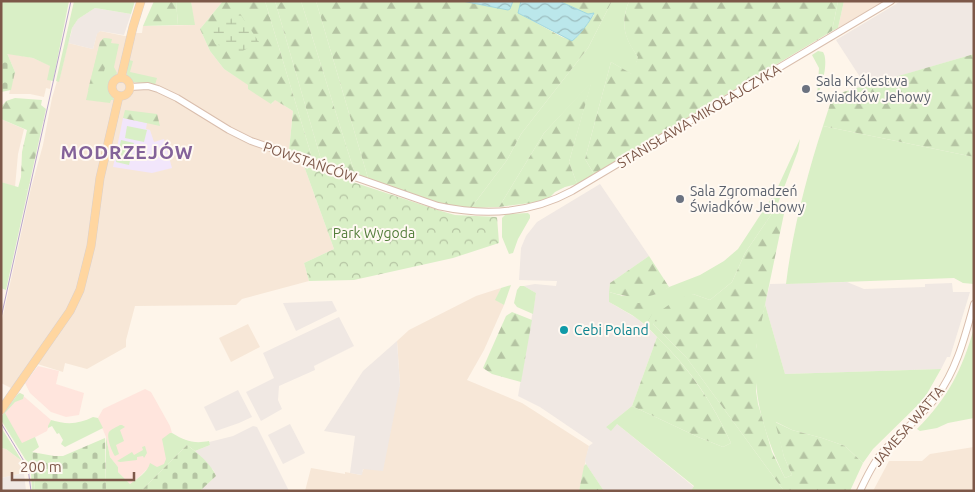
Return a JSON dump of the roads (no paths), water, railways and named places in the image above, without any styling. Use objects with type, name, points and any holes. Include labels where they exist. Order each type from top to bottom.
[{"type":"main road","points":[[121,78],[141,1]]},
{"type":"main road","points":[[121,78],[127,81],[130,87],[126,94],[119,96],[114,93],[112,85],[121,78]]},
{"type":"main road","points":[[1,410],[70,311],[80,290],[91,246],[100,178],[119,96]]},
{"type":"street","name":"STANISŁAWA MIKOŁAJCZYKA","points":[[500,212],[533,207],[565,195],[890,1]]},
{"type":"street","name":"POWSTAŃCÓW","points":[[130,87],[148,86],[158,89],[177,98],[228,130],[251,141],[438,206],[468,211],[500,212]]},
{"type":"street","name":"JAMESA WATTA","points":[[860,491],[882,454],[931,404],[942,390],[960,353],[974,304]]},
{"type":"water","points":[[462,1],[513,1],[508,10]]},
{"type":"water","points":[[521,1],[559,1],[588,14],[594,13],[578,36],[572,41],[518,13]]},
{"type":"tram line","points":[[1,318],[71,1]]},
{"type":"tram line","points":[[1,423],[28,468],[31,491]]},
{"type":"place","name":"Sala Królestwa Swiadków Jehowy","points":[[806,89]]},
{"type":"place","name":"Sala Zgromadzeń Świadków Jehowy","points":[[680,199]]},
{"type":"place","name":"Cebi Poland","points":[[564,330]]},
{"type":"district","name":"MODRZEJÓW","points":[[127,152]]},
{"type":"park label","name":"Park Wygoda","points":[[374,233]]}]
